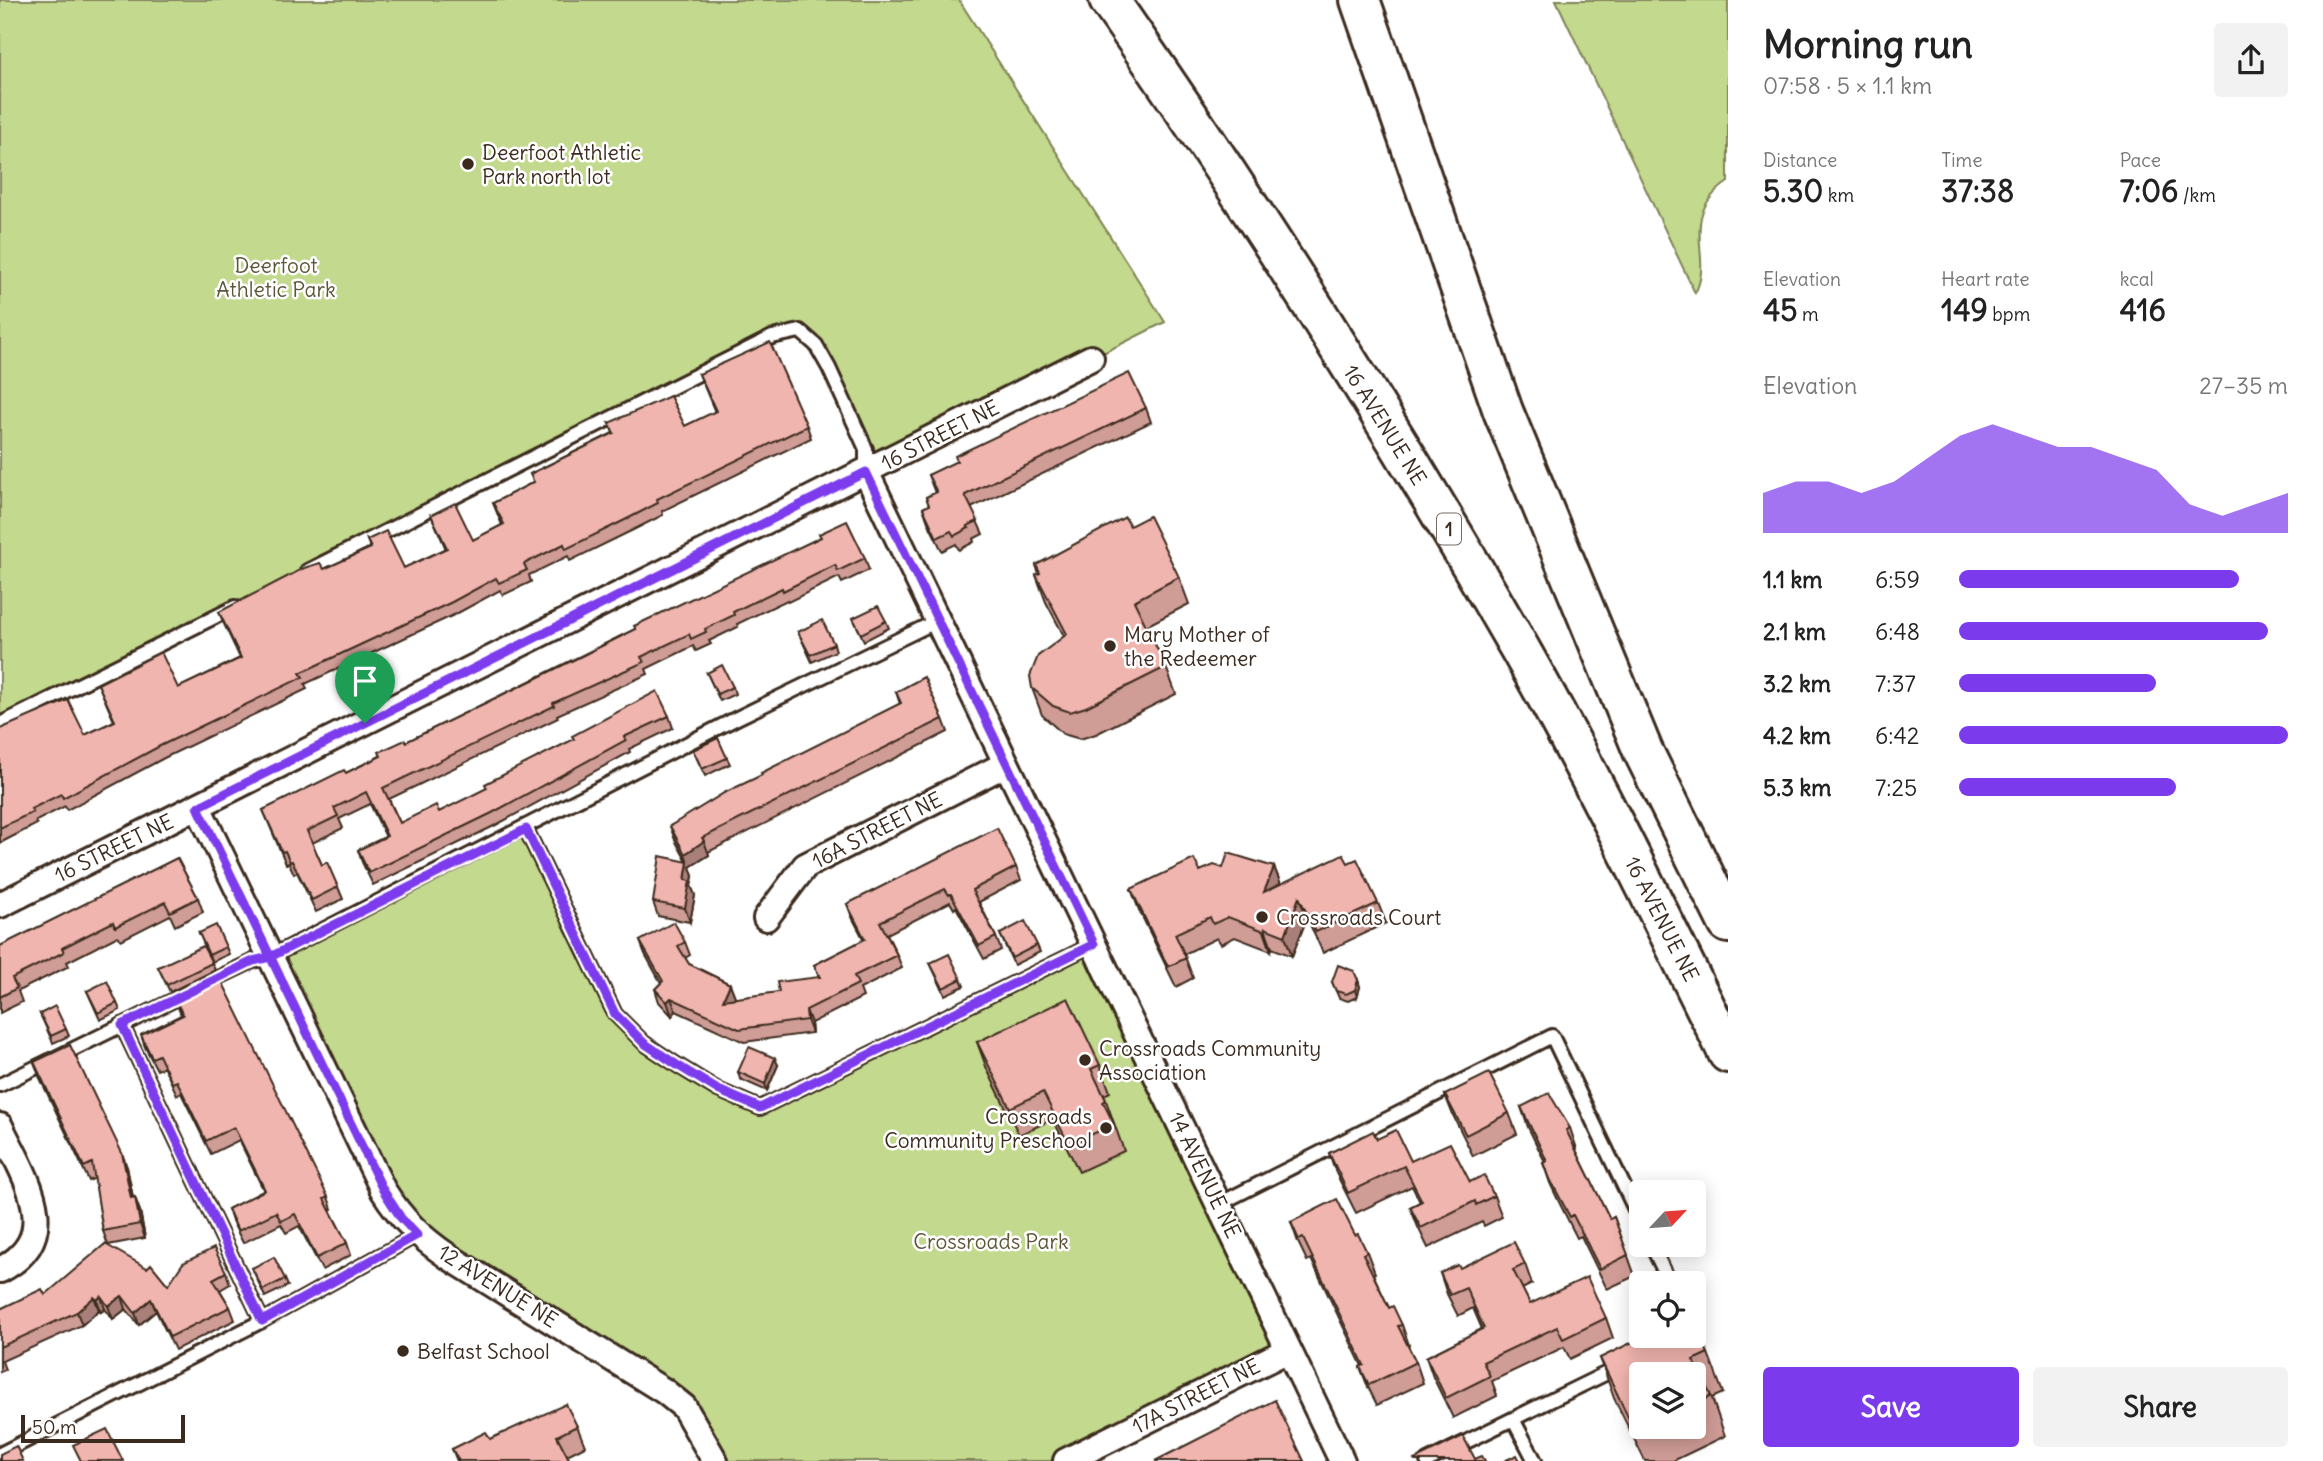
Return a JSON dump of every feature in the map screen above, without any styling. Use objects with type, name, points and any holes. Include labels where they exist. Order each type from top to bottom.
[{"type":"highway","name":"16 AVENUE NE","points":[[1109,0],[1310,303],[1507,627],[1613,822],[1728,1053]]},
{"type":"highway","points":[[1360,0],[1503,411],[1643,751],[1728,923]]},
{"type":"street","name":"16 STREET NE","points":[[0,905],[1091,358]]},
{"type":"street","name":"14 AVENUE NE","points":[[866,472],[1342,1461]]},
{"type":"street","name":"16A STREET NE","points":[[766,918],[805,866],[1006,764]]},
{"type":"street","name":"12 AVENUE NE","points":[[198,807],[383,1190],[401,1218],[417,1235],[664,1391],[684,1407],[715,1461]]},
{"type":"street","points":[[0,1126],[37,1210],[36,1235],[5,1267]]},
{"type":"street","name":"17A STREET NE","points":[[1066,1461],[1288,1350]]},
{"type":"lane","points":[[289,580],[772,337],[786,333],[800,331],[816,345],[866,449],[866,472]]},
{"type":"lane","points":[[0,724],[252,598]]},
{"type":"lane","points":[[0,1086],[253,961],[270,957],[526,829],[737,718],[937,621]]},
{"type":"lane","points":[[526,829],[615,1014],[644,1043],[677,1065],[718,1090],[760,1108],[1094,944]]},
{"type":"lane","points":[[122,1025],[262,1321]]},
{"type":"lane","points":[[1219,1204],[1552,1037],[1629,1196]]},
{"type":"lane","points":[[0,1454],[262,1321],[417,1235]]},
{"type":"lane","points":[[1427,1461],[1635,1359]]},
{"type":"lane","points":[[1513,1419],[1535,1461]]},
{"type":"green space","name":"Deerfoot Athletic Park","points":[[0,0],[959,0],[1165,322],[866,472],[866,449],[816,345],[786,333],[0,724]]},
{"type":"green space","points":[[1556,0],[1728,0],[1728,182],[1712,195],[1704,209],[1700,223],[1700,279],[1695,293]]},
{"type":"green space","name":"Crossroads Park","points":[[526,829],[629,1030],[760,1108],[1094,944],[1288,1350],[1066,1461],[715,1461],[698,1427],[417,1235],[270,957]]},
{"type":"building","points":[[770,342],[807,426],[657,499],[658,503],[566,549],[564,544],[524,564],[527,570],[499,583],[496,578],[452,602],[300,673],[303,677],[160,746],[63,798],[61,794],[0,828],[0,729],[68,700],[85,735],[115,721],[98,684],[161,652],[178,688],[241,658],[219,612],[304,568],[320,563],[324,569],[371,548],[367,540],[386,531],[404,568],[447,548],[431,515],[455,503],[473,540],[504,524],[493,503],[534,482],[530,474],[614,433],[609,423],[670,396],[685,426],[716,411],[699,374]]},
{"type":"building","points":[[1129,373],[1146,408],[965,495],[978,521],[954,536],[951,531],[937,538],[923,508],[929,505],[926,497],[937,492],[928,475],[957,461],[955,456]]},
{"type":"building","name":"Mary Mother of the Redeemer","points":[[1149,516],[1179,577],[1134,601],[1166,667],[1086,707],[1070,712],[1053,706],[1032,688],[1030,676],[1038,656],[1067,634],[1036,575],[1040,573],[1036,565],[1125,517],[1130,526]]},
{"type":"building","points":[[847,521],[865,558],[838,571],[835,565],[783,591],[782,588],[733,612],[734,615],[705,629],[706,632],[691,639],[689,634],[641,657],[644,662],[553,703],[554,706],[383,788],[400,823],[436,805],[439,812],[487,788],[485,784],[574,739],[572,736],[657,691],[669,716],[624,737],[626,740],[492,813],[369,873],[358,850],[387,836],[366,792],[334,808],[338,816],[307,831],[322,865],[327,862],[338,887],[312,900],[292,861],[290,862],[285,851],[282,852],[263,810],[344,770],[346,773],[381,756],[379,752],[405,740],[406,742],[545,674],[636,629],[634,626],[821,537],[819,534]]},
{"type":"building","points":[[878,606],[886,621],[861,634],[853,618]]},
{"type":"building","points":[[822,620],[834,644],[810,655],[798,632]]},
{"type":"building","points":[[722,665],[733,687],[717,694],[707,673]]},
{"type":"building","points":[[924,677],[943,719],[702,838],[704,841],[685,854],[670,826],[724,793],[762,775],[761,773],[901,703],[896,692]]},
{"type":"building","points":[[718,738],[727,758],[702,769],[693,750]]},
{"type":"building","points":[[997,828],[1016,867],[972,890],[996,937],[979,946],[951,894],[945,889],[880,922],[897,955],[854,976],[858,984],[806,1010],[807,1020],[739,1029],[671,998],[667,1002],[655,989],[663,981],[640,941],[674,922],[685,942],[678,946],[689,964],[730,984],[723,1000],[779,992],[777,982],[820,977],[814,965],[865,939],[847,904]]},
{"type":"building","name":"Crossroads Court","points":[[1228,853],[1274,867],[1264,892],[1343,854],[1348,863],[1357,859],[1378,903],[1316,932],[1299,897],[1285,936],[1228,917],[1213,924],[1210,917],[1175,934],[1186,958],[1168,967],[1131,889],[1194,859],[1200,871],[1214,865],[1223,868]]},
{"type":"building","points":[[660,856],[688,862],[685,880],[690,881],[685,908],[653,902]]},
{"type":"building","points":[[177,858],[198,898],[170,912],[165,902],[115,927],[113,922],[62,948],[64,952],[12,978],[17,988],[0,997],[0,946]]},
{"type":"building","points":[[1025,921],[1037,945],[1012,958],[1000,934]]},
{"type":"building","points":[[216,925],[226,947],[209,955],[199,933]]},
{"type":"building","points":[[203,946],[212,963],[167,985],[158,967]]},
{"type":"building","points":[[949,954],[961,979],[943,988],[930,963]]},
{"type":"building","points":[[1338,965],[1354,971],[1358,980],[1355,990],[1346,994],[1336,991],[1332,982]]},
{"type":"building","points":[[218,973],[328,1197],[324,1199],[347,1243],[317,1258],[295,1214],[281,1221],[276,1212],[238,1231],[228,1209],[265,1190],[234,1127],[206,1141],[177,1081],[172,1083],[159,1055],[152,1058],[141,1035],[183,1015],[173,995]]},
{"type":"building","points":[[107,981],[117,1003],[98,1013],[87,991]]},
{"type":"building","points":[[1068,998],[1100,1065],[1091,1069],[1114,1124],[1069,1145],[1043,1092],[1010,1108],[977,1042]]},
{"type":"building","points":[[55,1006],[66,1029],[51,1036],[40,1014]]},
{"type":"building","points":[[70,1045],[122,1153],[131,1198],[135,1197],[140,1224],[103,1231],[92,1163],[84,1167],[34,1062]]},
{"type":"building","points":[[749,1047],[775,1058],[765,1084],[738,1072]]},
{"type":"building","points":[[1489,1073],[1509,1113],[1466,1135],[1445,1095]]},
{"type":"building","points":[[1549,1093],[1570,1128],[1566,1130],[1610,1219],[1614,1217],[1628,1255],[1600,1269],[1573,1215],[1570,1217],[1551,1181],[1543,1163],[1547,1161],[1521,1107]]},
{"type":"building","points":[[1396,1130],[1411,1161],[1450,1143],[1470,1182],[1484,1175],[1494,1196],[1476,1205],[1475,1201],[1421,1228],[1410,1207],[1422,1201],[1404,1166],[1348,1193],[1329,1153],[1373,1131],[1377,1139]]},
{"type":"building","points":[[1337,1199],[1367,1252],[1363,1254],[1389,1308],[1393,1306],[1402,1325],[1398,1326],[1416,1362],[1369,1385],[1360,1367],[1364,1365],[1303,1238],[1299,1240],[1291,1222]]},
{"type":"building","points":[[1514,1242],[1525,1264],[1513,1270],[1530,1304],[1587,1277],[1606,1318],[1563,1339],[1557,1327],[1483,1362],[1490,1376],[1446,1398],[1426,1357],[1484,1328],[1466,1288],[1450,1295],[1440,1273],[1458,1265],[1460,1268]]},
{"type":"building","points":[[105,1244],[147,1268],[151,1264],[168,1285],[183,1263],[214,1248],[226,1272],[213,1279],[230,1307],[170,1337],[151,1299],[135,1313],[122,1296],[108,1306],[101,1296],[97,1300],[94,1297],[77,1312],[0,1347],[0,1309],[42,1289],[45,1295]]},
{"type":"building","points":[[274,1257],[285,1279],[263,1290],[252,1268]]},
{"type":"building","points":[[1629,1344],[1629,1348],[1706,1348],[1708,1353],[1693,1360],[1694,1362],[1629,1362],[1629,1418],[1600,1358]]},
{"type":"building","points":[[1706,1386],[1711,1396],[1706,1399]]},
{"type":"building","points":[[1275,1400],[1304,1461],[1155,1461]]},
{"type":"building","points":[[566,1404],[577,1426],[557,1436],[570,1461],[459,1461],[452,1449],[486,1432],[490,1439]]},
{"type":"building","points":[[107,1429],[123,1461],[81,1461],[73,1445]]},
{"type":"building","points":[[1463,1436],[1475,1459],[1482,1456],[1485,1461],[1414,1460]]},
{"type":"building","points":[[16,1446],[23,1461],[0,1461],[0,1454]]},
{"type":"building","points":[[1517,1455],[1520,1461],[1504,1461]]},
{"type":"place","name":"Deerfoot Athletic Park north lot","points":[[468,164]]},
{"type":"place","name":"Mary Mother of the Redeemer","points":[[1110,646]]},
{"type":"place","name":"Crossroads Court","points":[[1262,917]]},
{"type":"place","name":"Crossroads Community Association","points":[[1085,1060]]},
{"type":"place","name":"Crossroads Community Preschool","points":[[1106,1128]]},
{"type":"place","name":"Belfast School","points":[[403,1351]]},
{"type":"route","points":[[365,723],[198,807],[270,957],[383,1190],[401,1218],[417,1235],[262,1321],[122,1025],[253,961],[270,957],[526,829],[615,1014],[644,1043],[677,1065],[718,1090],[760,1108],[775,1103],[1094,944],[866,472],[365,723]]}]
